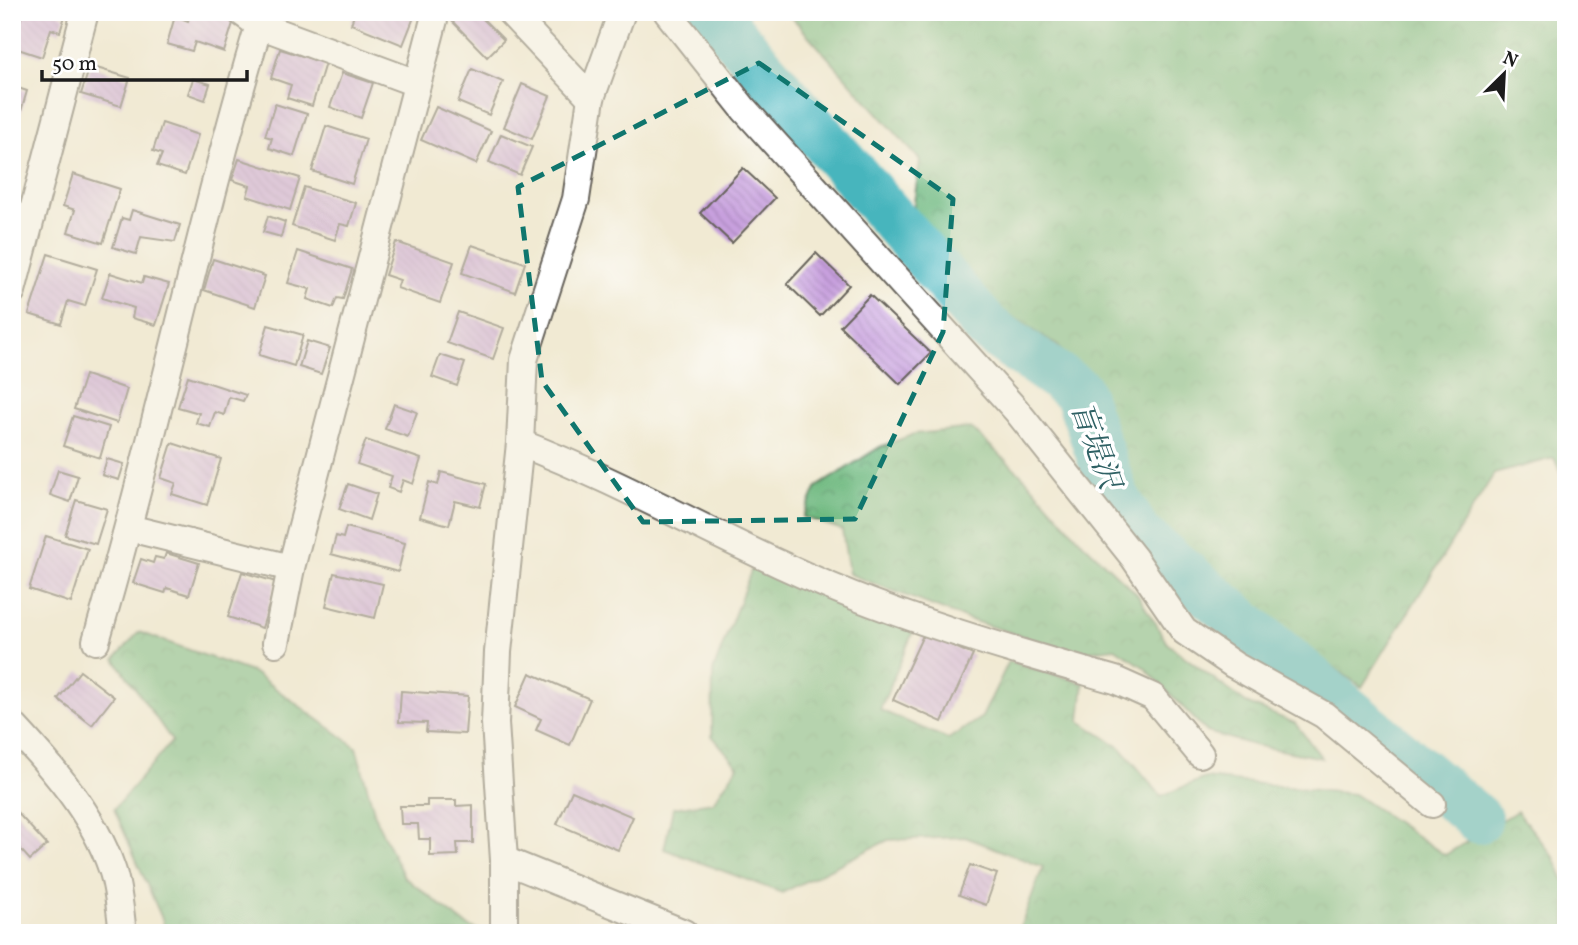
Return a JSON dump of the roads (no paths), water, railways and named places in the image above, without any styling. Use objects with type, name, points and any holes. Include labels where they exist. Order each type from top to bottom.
[{"type":"street","points":[[12,291],[85,12]]},
{"type":"street","points":[[276,643],[291,568],[436,12]]},
{"type":"street","points":[[510,12],[591,98]]},
{"type":"street","points":[[504,933],[505,860],[495,723],[498,652],[520,443],[524,360],[576,199],[591,98],[622,12]]},
{"type":"street","points":[[667,12],[744,109],[1016,410],[1134,558],[1184,631],[1234,665],[1324,715],[1432,804]]},
{"type":"street","points":[[96,641],[129,528],[227,139],[250,19],[416,83]]},
{"type":"street","points":[[520,443],[580,466],[712,531],[871,603],[1115,680],[1153,697],[1200,754]]},
{"type":"street","points":[[129,528],[291,568]]},
{"type":"street","points":[[12,724],[90,819],[113,870],[123,933]]},
{"type":"street","points":[[505,860],[684,933]]},
{"type":"waterway","name":"盲堤沢","points":[[713,12],[987,328],[1078,391],[1114,495],[1137,534],[1478,819]]}]
